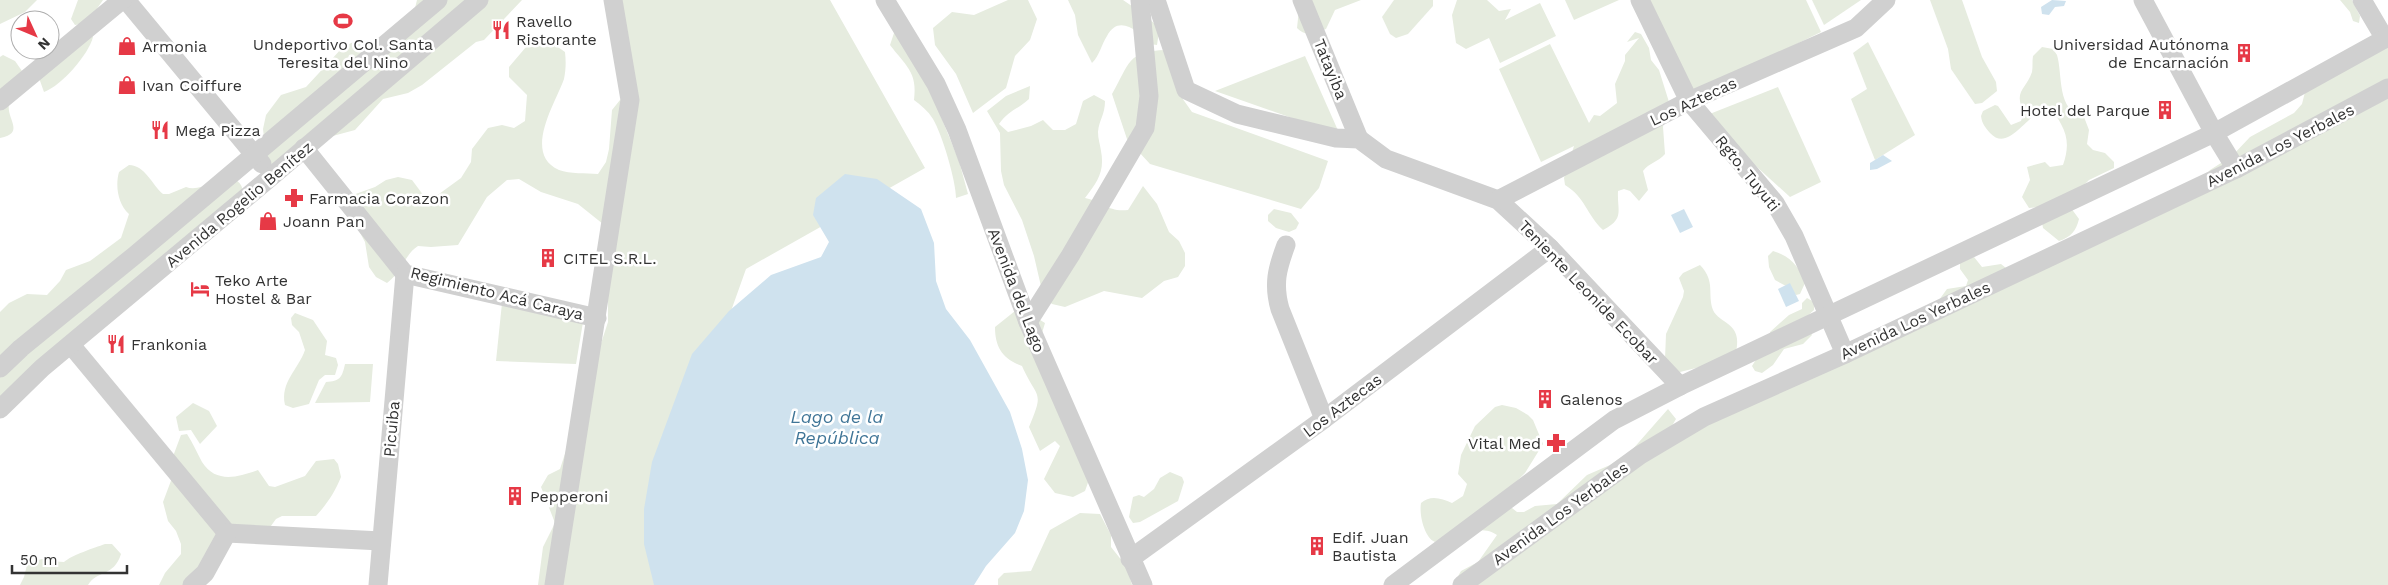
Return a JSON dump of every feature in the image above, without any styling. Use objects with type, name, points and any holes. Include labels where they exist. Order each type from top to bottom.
[{"type":"street","points":[[0,101],[122,0]]},
{"type":"street","points":[[126,0],[272,176]]},
{"type":"street","name":"Avenida Rogelio Benítez","points":[[0,368],[21,348],[254,156],[438,0]]},
{"type":"street","name":"Avenida Rogelio Benítez","points":[[0,409],[42,368],[479,0]]},
{"type":"street","points":[[554,585],[630,100],[613,0]]},
{"type":"street","name":"Avenida del Lago","points":[[885,0],[936,84],[957,130],[1028,322],[1143,585]]},
{"type":"street","points":[[1028,322],[1070,256],[1145,128],[1149,96],[1140,0]]},
{"type":"street","points":[[1156,0],[1186,90],[1237,114],[1336,138],[1359,139],[1386,159],[1498,200]]},
{"type":"street","name":"Rgto. Tuyuti","points":[[1640,0],[1689,100],[1775,203],[1798,243],[1845,354]]},
{"type":"street","name":"Los Aztecas","points":[[1498,200],[1689,100],[1856,28],[1886,0]]},
{"type":"street","points":[[2143,0],[2214,133],[2236,169]]},
{"type":"street","points":[[1393,585],[1614,420],[1680,386],[2214,133],[2386,38],[2362,0]]},
{"type":"street","name":"Tatayiba","points":[[1309,2],[1359,139]]},
{"type":"street","name":"Avenida Los Yerbales","points":[[1462,585],[1640,455],[1704,417],[1845,354],[2236,169],[2388,88]]},
{"type":"street","name":"Regimiento Acá Caraya","points":[[304,148],[405,274],[597,318]]},
{"type":"street","name":"Teniente Leonide Ecobar","points":[[1498,200],[1550,248],[1680,386]]},
{"type":"street","points":[[1286,245],[1278,266],[1275,290],[1280,309],[1324,419]]},
{"type":"street","name":"Los Aztecas","points":[[1130,559],[1324,419],[1550,248]]},
{"type":"street","name":"Picuiba","points":[[378,585],[380,541],[405,274]]},
{"type":"street","points":[[71,344],[227,533],[380,541]]},
{"type":"street","points":[[192,585],[205,573],[227,533]]},
{"type":"shaded area","points":[[0,0],[37,0],[27,10],[10,10],[10,19],[0,24]]},
{"type":"shaded area","points":[[78,0],[103,0],[87,23],[75,25],[71,19]]},
{"type":"shaded area","points":[[417,0],[522,0],[484,40],[476,42],[422,85],[408,93],[383,99],[355,130],[329,137],[272,166],[266,154],[263,129],[266,115],[281,95],[306,87],[342,48],[353,42],[377,42],[414,12]]},
{"type":"shaded area","points":[[610,0],[830,0],[925,168],[746,269],[681,451],[661,585],[538,585],[543,547],[555,523],[541,487],[548,475],[560,469],[608,322],[608,228],[578,204],[541,192],[519,179],[507,180],[487,197],[458,245],[418,246],[409,254],[397,273],[387,283],[376,277],[369,267],[365,242],[359,231],[350,196],[375,187],[386,180],[398,177],[412,180],[427,200],[461,178],[471,162],[472,149],[488,128],[502,125],[514,128],[525,121],[527,95],[509,77],[509,67],[526,47],[555,45],[565,52],[564,79],[549,114],[542,140],[543,152],[548,162],[563,171],[598,174],[606,162],[609,149],[612,110],[624,95]]},
{"type":"shaded area","points":[[1008,0],[1028,0],[1037,19],[1030,40],[1015,56],[1006,88],[973,113],[956,74],[935,45],[933,28],[952,12],[974,15]]},
{"type":"shaded area","points":[[1068,0],[1123,0],[1156,25],[1159,32],[1157,45],[1150,44],[1129,27],[1117,26],[1107,36],[1092,63],[1078,35],[1075,15]]},
{"type":"shaded area","points":[[1300,0],[1361,0],[1335,10],[1326,29],[1307,34],[1297,28]]},
{"type":"shaded area","points":[[1394,0],[1433,0],[1433,6],[1408,34],[1396,38],[1390,34],[1382,17]]},
{"type":"shaded area","points":[[1457,0],[1487,0],[1499,11],[1511,9],[1505,20],[1540,3],[1556,36],[1500,63],[1489,38],[1466,49],[1456,43],[1452,15]]},
{"type":"shaded area","points":[[1565,0],[1619,0],[1574,20]]},
{"type":"shaded area","points":[[1641,0],[1806,0],[1821,32],[1688,98]]},
{"type":"shaded area","points":[[1812,0],[1861,0],[1824,25]]},
{"type":"shaded area","points":[[1930,0],[1962,0],[1982,57],[1996,82],[1997,91],[1982,103],[1975,104],[1951,69],[1948,49]]},
{"type":"shaded area","points":[[2340,0],[2352,0],[2360,16],[2359,23],[2353,21],[2350,12]]},
{"type":"shaded area","points":[[904,26],[959,161],[968,194],[956,198],[951,169],[937,126],[929,113],[914,100],[915,90],[912,76],[890,45],[894,33]]},
{"type":"shaded area","points":[[89,32],[93,37],[86,52],[73,69],[51,89],[44,92],[39,78],[42,60],[60,60],[60,44]]},
{"type":"shaded area","points":[[1635,32],[1641,34],[1649,48],[1651,60],[1659,70],[1669,102],[1663,127],[1665,154],[1643,171],[1648,190],[1639,201],[1630,191],[1624,189],[1618,191],[1619,209],[1617,218],[1610,226],[1603,230],[1577,195],[1565,185],[1564,178],[1574,146],[1541,162],[1499,69],[1550,44],[1589,123],[1594,115],[1600,116],[1617,103],[1615,84],[1625,61],[1625,55],[1639,38],[1627,42]]},
{"type":"shaded area","points":[[1868,42],[1915,135],[1875,160],[1851,99],[1867,89],[1853,53]]},
{"type":"shaded area","points":[[2388,46],[2388,585],[1453,585],[1461,571],[1478,562],[1497,535],[1484,530],[1466,531],[1435,542],[1428,535],[1423,525],[1421,503],[1424,500],[1436,498],[1452,503],[1463,496],[1467,484],[1458,474],[1461,455],[1475,426],[1495,407],[1502,405],[1516,408],[1528,415],[1533,420],[1543,444],[1525,473],[1508,490],[1512,508],[1517,512],[1524,512],[1535,506],[1557,504],[1587,475],[1610,465],[1632,450],[1668,409],[1676,419],[1663,441],[1939,300],[1947,289],[1966,286],[1968,280],[1960,269],[1960,262],[1974,257],[1982,267],[2001,264],[2006,268],[2202,180],[2210,170],[2232,156],[2250,137],[2294,113],[2302,104],[2308,80]]},
{"type":"shaded area","points":[[2042,47],[2053,49],[2057,55],[2065,100],[2069,108],[2084,117],[2089,130],[2087,144],[2093,150],[2105,153],[2114,162],[2114,168],[2089,180],[2072,197],[2071,208],[2079,219],[2078,223],[2075,230],[2067,238],[2059,241],[2043,228],[2039,207],[2029,208],[2022,197],[2030,180],[2027,167],[2045,162],[2050,167],[2063,165],[2067,144],[2061,124],[2053,113],[2044,111],[2035,115],[2009,137],[1999,139],[1990,133],[1983,123],[1981,116],[1983,111],[1995,105],[1998,106],[2011,125],[2021,121],[2024,112],[2020,95],[2032,72],[2033,56]]},
{"type":"shaded area","points":[[1166,50],[1180,95],[1192,112],[1328,161],[1319,188],[1301,209],[1150,164],[1127,139],[1112,94],[1127,67],[1137,56],[1153,51]]},
{"type":"shaded area","points":[[3,55],[15,61],[22,71],[9,104],[13,125],[12,133],[0,138],[0,57]]},
{"type":"shaded area","points":[[1305,56],[1340,135],[1215,91]]},
{"type":"shaded area","points":[[1030,86],[1029,99],[1006,116],[999,124],[1008,132],[1031,126],[1043,120],[1053,130],[1065,130],[1076,124],[1083,101],[1094,95],[1105,101],[1098,132],[1102,158],[1101,171],[1085,198],[1115,210],[1128,210],[1143,186],[1157,204],[1169,232],[1179,241],[1185,253],[1185,266],[1178,277],[1164,281],[1142,298],[1104,291],[1065,307],[1052,304],[1043,295],[1034,256],[1022,220],[1004,185],[1001,171],[1000,133],[987,111],[1006,96]]},
{"type":"shaded area","points":[[1778,87],[1821,182],[1790,197],[1702,117]]},
{"type":"shaded area","points":[[129,165],[140,168],[163,194],[169,194],[186,187],[202,187],[228,175],[240,184],[243,192],[0,415],[0,312],[9,303],[27,294],[47,295],[60,281],[66,270],[90,261],[121,238],[129,214],[120,200],[118,177],[119,172]]},
{"type":"shaded area","points":[[1274,209],[1291,213],[1299,223],[1296,229],[1289,232],[1276,228],[1268,221],[1268,215]]},
{"type":"shaded area","points":[[1773,251],[1789,259],[1800,272],[1805,283],[1800,294],[1796,295],[1786,286],[1775,280],[1769,267],[1768,256]]},
{"type":"shaded area","points":[[1700,265],[1710,282],[1713,310],[1716,315],[1733,329],[1736,335],[1736,352],[1708,365],[1676,373],[1665,359],[1666,334],[1683,297],[1684,291],[1679,278],[1683,273]]},
{"type":"shaded area","points":[[1807,298],[1814,302],[1814,310],[1804,319],[1812,335],[1803,344],[1784,349],[1773,365],[1762,373],[1755,371],[1752,366],[1769,339],[1770,332],[1789,315],[1802,309],[1802,303]]},
{"type":"shaded area","points":[[502,303],[583,322],[576,364],[496,361]]},
{"type":"shaded area","points":[[1015,311],[1027,312],[1045,323],[1042,333],[1090,477],[1085,491],[1073,497],[1055,493],[1044,479],[1060,446],[1055,441],[1040,451],[1029,427],[1037,406],[1037,395],[1022,366],[1010,360],[1001,352],[997,341],[995,327]]},
{"type":"shaded area","points":[[295,313],[313,320],[327,341],[325,355],[336,358],[338,365],[335,375],[325,375],[319,380],[309,404],[293,408],[285,405],[285,390],[290,376],[305,350],[299,332],[292,325],[291,318]]},
{"type":"shaded area","points":[[345,364],[373,364],[370,402],[315,403],[326,382],[340,378]]},
{"type":"shaded area","points":[[193,403],[209,411],[217,426],[200,444],[191,430],[179,431],[176,417]]},
{"type":"shaded area","points":[[187,434],[202,462],[214,474],[221,476],[243,475],[258,470],[269,486],[275,487],[305,476],[316,461],[334,459],[338,464],[341,477],[330,498],[316,516],[282,516],[276,519],[265,534],[235,532],[186,585],[159,585],[165,573],[181,554],[181,544],[176,531],[168,521],[163,502],[172,478],[172,459],[181,435]]},
{"type":"shaded area","points":[[1170,472],[1182,477],[1184,482],[1178,501],[1140,522],[1133,523],[1129,517],[1133,497],[1139,495],[1144,497],[1154,489],[1160,478]]},
{"type":"shaded area","points":[[1080,513],[1100,514],[1111,535],[1111,547],[1127,567],[1132,585],[998,585],[998,579],[1004,573],[1031,571],[1050,530]]},
{"type":"shaded area","points":[[105,544],[112,544],[121,554],[110,570],[96,577],[88,585],[20,585],[27,565],[43,559],[64,562],[78,554]]},
{"type":"water","points":[[2052,0],[2066,1],[2064,6],[2055,7],[2049,15],[2042,14],[2041,7]]},
{"type":"water","points":[[1883,155],[1892,161],[1877,169],[1870,170],[1870,163]]},
{"type":"water","name":"Lago de la República","points":[[845,174],[877,179],[921,209],[934,243],[936,281],[946,309],[970,340],[1010,412],[1022,449],[1028,480],[1024,511],[1015,533],[986,566],[974,585],[654,585],[644,544],[644,509],[652,462],[692,354],[729,311],[771,275],[821,257],[829,242],[813,215],[816,198]]},
{"type":"water","points":[[1684,209],[1693,227],[1680,233],[1671,215]]},
{"type":"water","points":[[1790,283],[1799,301],[1786,307],[1778,289]]},
{"type":"place","name":"Undeportivo Col. Santa Teresita del Nino","points":[[343,21]]},
{"type":"place","name":"Ravello Ristorante","points":[[501,30]]},
{"type":"place","name":"Armonia","points":[[127,46]]},
{"type":"place","name":"Universidad Autónoma de Encarnación","points":[[2244,53]]},
{"type":"place","name":"Ivan Coiffure","points":[[127,85]]},
{"type":"place","name":"Hotel del Parque","points":[[2165,110]]},
{"type":"place","name":"Mega Pizza","points":[[160,130]]},
{"type":"place","name":"Farmacia Corazon","points":[[294,198]]},
{"type":"place","name":"Joann Pan","points":[[268,221]]},
{"type":"place","name":"CITEL S.R.L.","points":[[548,258]]},
{"type":"place","name":"Teko Arte Hostel & Bar","points":[[200,289]]},
{"type":"place","name":"Frankonia","points":[[116,344]]},
{"type":"place","name":"Galenos","points":[[1545,399]]},
{"type":"place","name":"Vital Med","points":[[1556,443]]},
{"type":"place","name":"Pepperoni","points":[[515,496]]},
{"type":"place","name":"Edif. Juan Bautista","points":[[1317,546]]}]
